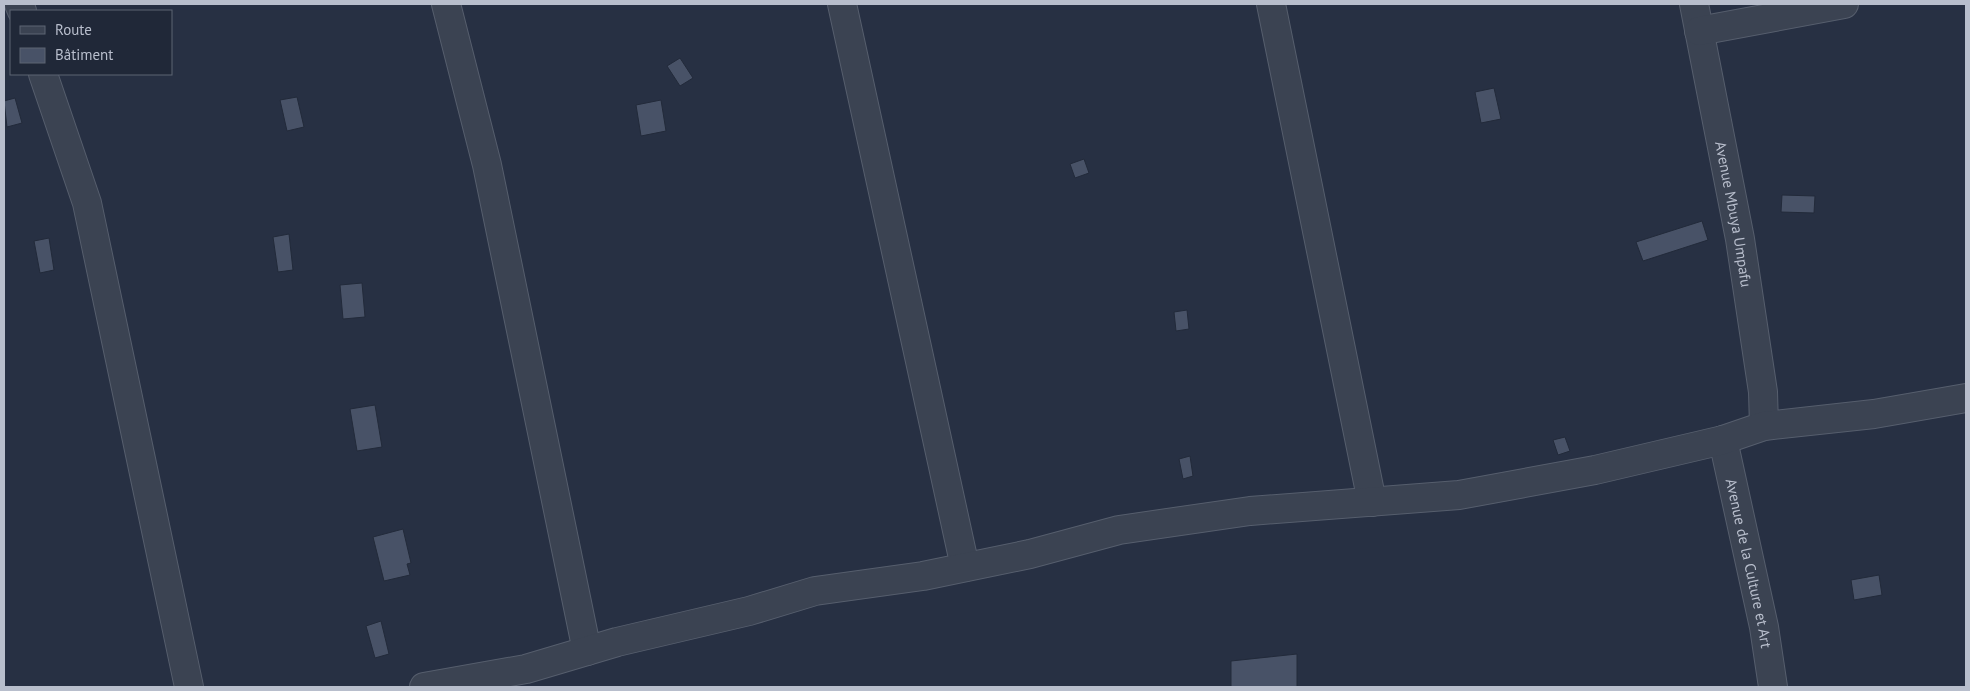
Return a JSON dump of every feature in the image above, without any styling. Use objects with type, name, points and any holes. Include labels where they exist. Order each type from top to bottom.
[{"type":"street","points":[[446,4],[487,165],[586,651]]},
{"type":"street","points":[[842,4],[965,568]]},
{"type":"street","points":[[1271,4],[1372,502]]},
{"type":"street","name":"Avenue Mbuya Umpafu","points":[[1694,4],[1740,239],[1763,392],[1764,426]]},
{"type":"street","points":[[1699,31],[1844,4]]},
{"type":"street","points":[[43,75],[87,203],[189,687]]},
{"type":"street","points":[[424,687],[526,668],[671,627],[749,610],[815,591],[923,576],[965,568],[1030,554],[1120,530],[1250,510],[1459,495],[1595,470],[1723,440],[1764,426],[1874,414],[1966,398]]},
{"type":"street","name":"Avenue de la Culture et Art","points":[[1723,440],[1764,628],[1773,687]]},
{"type":"building","points":[[680,58],[693,78],[680,86],[667,66]]},
{"type":"building","points":[[1494,88],[1501,119],[1481,123],[1475,92]]},
{"type":"building","points":[[297,97],[304,127],[287,131],[280,100]]},
{"type":"building","points":[[15,98],[22,123],[7,127],[4,101]]},
{"type":"building","points":[[661,100],[666,131],[641,136],[636,105]]},
{"type":"building","points":[[1084,159],[1089,173],[1075,178],[1070,164]]},
{"type":"building","points":[[1782,195],[1815,196],[1814,213],[1781,212]]},
{"type":"building","points":[[1702,221],[1708,240],[1643,261],[1636,242]]},
{"type":"building","points":[[289,234],[293,270],[278,272],[273,237]]},
{"type":"building","points":[[49,238],[54,270],[40,273],[34,241]]},
{"type":"building","points":[[362,283],[365,317],[343,319],[340,285]]},
{"type":"building","points":[[1187,310],[1189,329],[1176,331],[1174,312]]},
{"type":"building","points":[[375,405],[382,447],[357,451],[350,409]]},
{"type":"building","points":[[1565,437],[1570,451],[1558,455],[1553,440]]},
{"type":"building","points":[[1190,456],[1193,476],[1183,479],[1179,459]]},
{"type":"building","points":[[403,529],[411,563],[407,564],[410,575],[384,581],[373,537]]},
{"type":"building","points":[[1879,575],[1882,595],[1854,600],[1851,580]]},
{"type":"building","points":[[381,621],[389,654],[375,658],[366,626]]},
{"type":"building","points":[[1297,654],[1297,687],[1231,687],[1231,661]]}]
